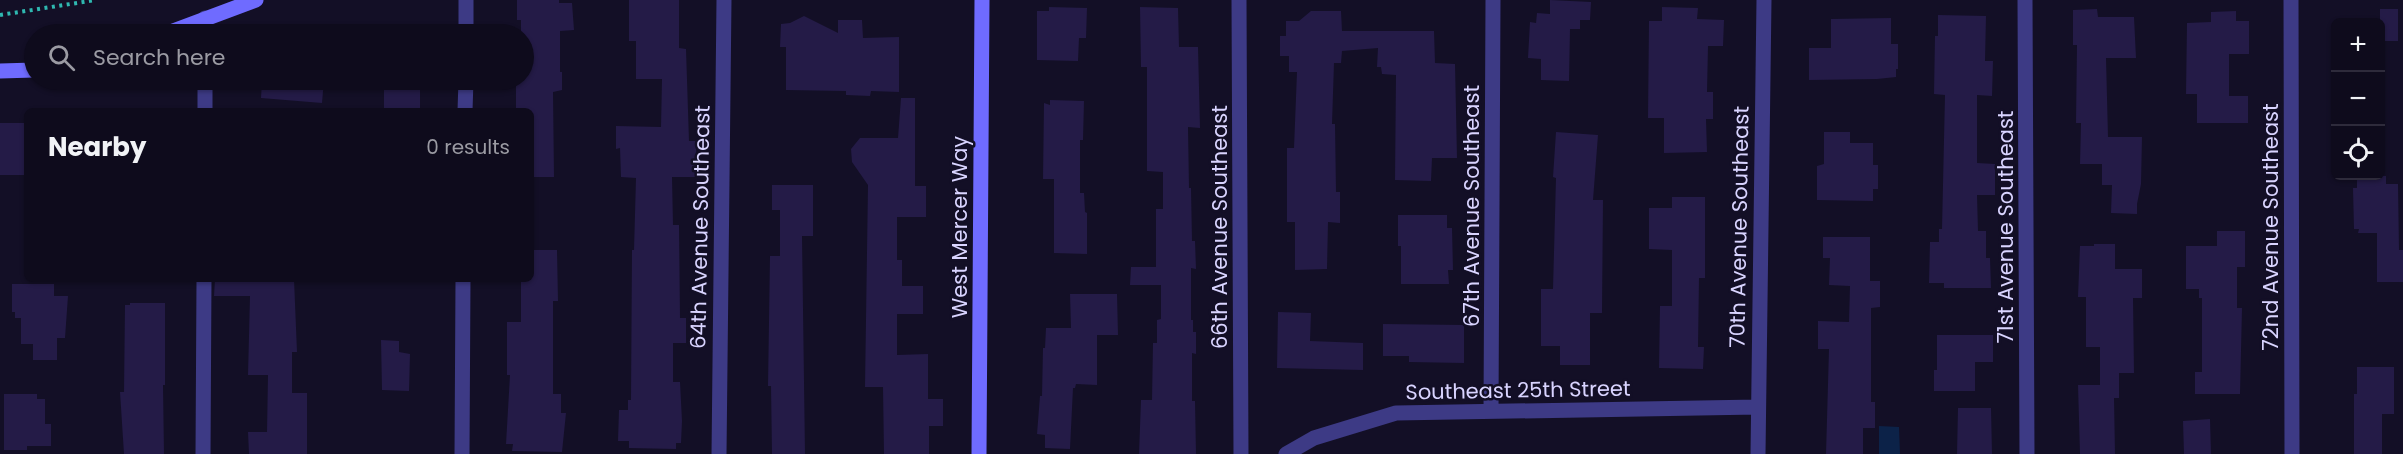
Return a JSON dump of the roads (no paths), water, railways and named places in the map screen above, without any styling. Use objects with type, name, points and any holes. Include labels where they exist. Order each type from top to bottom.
[{"type":"street","points":[[191,24],[256,0]]},
{"type":"street","points":[[466,0],[466,24]]},
{"type":"street","name":"64th Avenue Southeast","points":[[719,454],[724,0]]},
{"type":"street","name":"West Mercer Way","points":[[979,454],[982,0]]},
{"type":"street","name":"66th Avenue Southeast","points":[[1239,0],[1241,454]]},
{"type":"street","name":"67th Avenue Southeast","points":[[1491,411],[1493,0]]},
{"type":"street","name":"70th Avenue Southeast","points":[[1758,454],[1764,0]]},
{"type":"street","name":"71st Avenue Southeast","points":[[2025,0],[2027,454]]},
{"type":"street","name":"72nd Avenue Southeast","points":[[2291,0],[2292,454]]},
{"type":"street","points":[[206,18],[206,24]]},
{"type":"street","points":[[0,71],[24,70]]},
{"type":"street","points":[[205,90],[205,108]]},
{"type":"street","points":[[465,108],[466,90]]},
{"type":"street","points":[[203,454],[204,282]]},
{"type":"street","points":[[462,454],[464,282]]},
{"type":"street","name":"Southeast 25th Street","points":[[1287,454],[1314,438],[1396,413],[1758,407]]},
{"type":"water","points":[[1879,426],[1899,427],[1900,454],[1879,454]]}]
